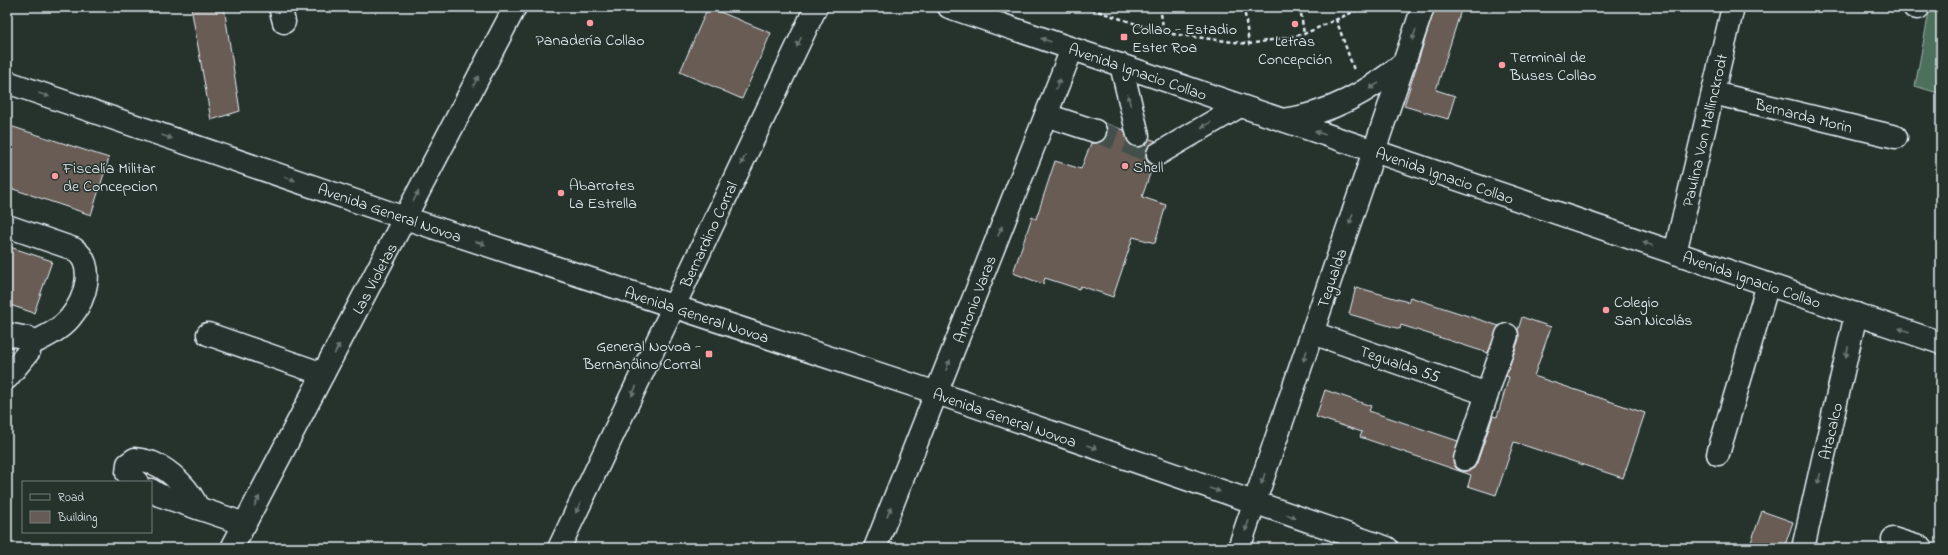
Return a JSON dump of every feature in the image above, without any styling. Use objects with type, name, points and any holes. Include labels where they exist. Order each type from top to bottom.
[{"type":"street","name":"Las Violetas","points":[[232,548],[515,7]]},
{"type":"street","name":"Bernardino Corral","points":[[559,548],[816,7]]},
{"type":"street","name":"Avenida Ignacio Collao","points":[[949,7],[1941,343]]},
{"type":"street","name":"Tegualda","points":[[1239,548],[1423,7]]},
{"type":"street","name":"Paulina Von Mallinckrodt","points":[[1675,253],[1733,7]]},
{"type":"street","name":"Antonio Varas","points":[[875,548],[1072,49]]},
{"type":"street","points":[[1282,120],[1302,117],[1334,107],[1380,83],[1405,62]]},
{"type":"street","points":[[1121,65],[1138,135]]},
{"type":"street","name":"Avenida General Novoa","points":[[7,82],[405,218],[937,393],[1254,504],[1347,541],[1388,548]]},
{"type":"street","name":"Bernarda Morin","points":[[1713,93],[1896,137]]},
{"type":"street","points":[[1158,154],[1240,106]]},
{"type":"street","points":[[1046,114],[1094,132]]},
{"type":"street","points":[[7,226],[74,249],[81,254],[86,264],[87,277],[80,301],[70,318],[56,331],[31,344]]},
{"type":"street","points":[[1718,454],[1768,284]]},
{"type":"street","name":"Atacalco","points":[[1803,548],[1856,314]]},
{"type":"street","name":"Tegualda 55","points":[[1313,333],[1487,394]]},
{"type":"street","points":[[7,334],[28,338],[31,344],[29,351],[7,378]]},
{"type":"street","points":[[208,334],[323,374]]},
{"type":"street","points":[[1465,459],[1507,335]]},
{"type":"street","points":[[136,481],[127,472],[128,464],[135,459],[153,463],[171,474],[193,498],[198,508]]},
{"type":"street","points":[[152,491],[159,495],[245,524]]},
{"type":"street","points":[[1893,539],[1922,548]]},
{"type":"path","points":[[1085,7],[1164,33],[1249,44],[1304,34],[1355,11],[1354,7]]},
{"type":"path","points":[[1160,7],[1164,33]]},
{"type":"path","points":[[1244,7],[1249,44]]},
{"type":"path","points":[[1300,7],[1304,34]]},
{"type":"path","points":[[1336,20],[1363,93]]},
{"type":"shaded area","points":[[1267,540],[1292,548],[1265,548]]},
{"type":"green space","points":[[1930,7],[1941,7],[1941,94],[1915,86]]},
{"type":"building","points":[[191,7],[224,7],[240,111],[211,120]]},
{"type":"building","points":[[708,7],[771,33],[742,99],[680,72]]},
{"type":"building","points":[[1435,7],[1462,7],[1436,90],[1455,96],[1448,119],[1404,106]]},
{"type":"building","points":[[1104,123],[1124,130],[1129,143],[1134,147],[1141,147],[1150,139],[1156,141],[1147,148],[1147,161],[1153,165],[1142,197],[1166,205],[1155,243],[1133,237],[1113,297],[1081,286],[1079,289],[1045,278],[1043,284],[1013,273],[1032,217],[1036,219],[1055,161],[1081,169],[1091,143],[1098,143],[1104,140],[1107,135],[1107,129]]},
{"type":"building","name":"Fiscalía Militar de Concepcion","points":[[7,125],[109,158],[91,215],[7,187]]},
{"type":"building","points":[[7,246],[52,261],[34,313],[7,304]]},
{"type":"building","points":[[1356,287],[1408,302],[1410,297],[1499,326],[1488,353],[1401,325],[1400,329],[1349,314]]},
{"type":"building","points":[[1522,317],[1551,327],[1534,376],[1645,413],[1623,478],[1514,442],[1496,495],[1468,486],[1471,475],[1360,437],[1362,432],[1316,417],[1325,390],[1371,406],[1369,411],[1458,441],[1453,462],[1456,468],[1461,471],[1468,471],[1474,468],[1477,463],[1493,416],[1497,417],[1509,377],[1506,376],[1519,339],[1518,330]]},
{"type":"building","points":[[1762,511],[1793,522],[1784,548],[1749,548]]},
{"type":"tunnel","points":[[1095,131],[1158,154]]},
{"type":"place","name":"Panadería Collao","points":[[590,23]]},
{"type":"place","name":"Letras Concepción","points":[[1295,24]]},
{"type":"place","name":"Collao - Estadio Ester Roa","points":[[1124,37]]},
{"type":"place","name":"Terminal de Buses Collao","points":[[1502,65]]},
{"type":"place","name":"Shell","points":[[1125,166]]},
{"type":"place","name":"Fiscalía Militar de Concepcion","points":[[55,176]]},
{"type":"place","name":"Abarrotes La Estrella","points":[[561,193]]},
{"type":"place","name":"Colegio San Nicolás","points":[[1606,310]]},
{"type":"place","name":"General Novoa - Bernandino Corral","points":[[709,354]]}]
